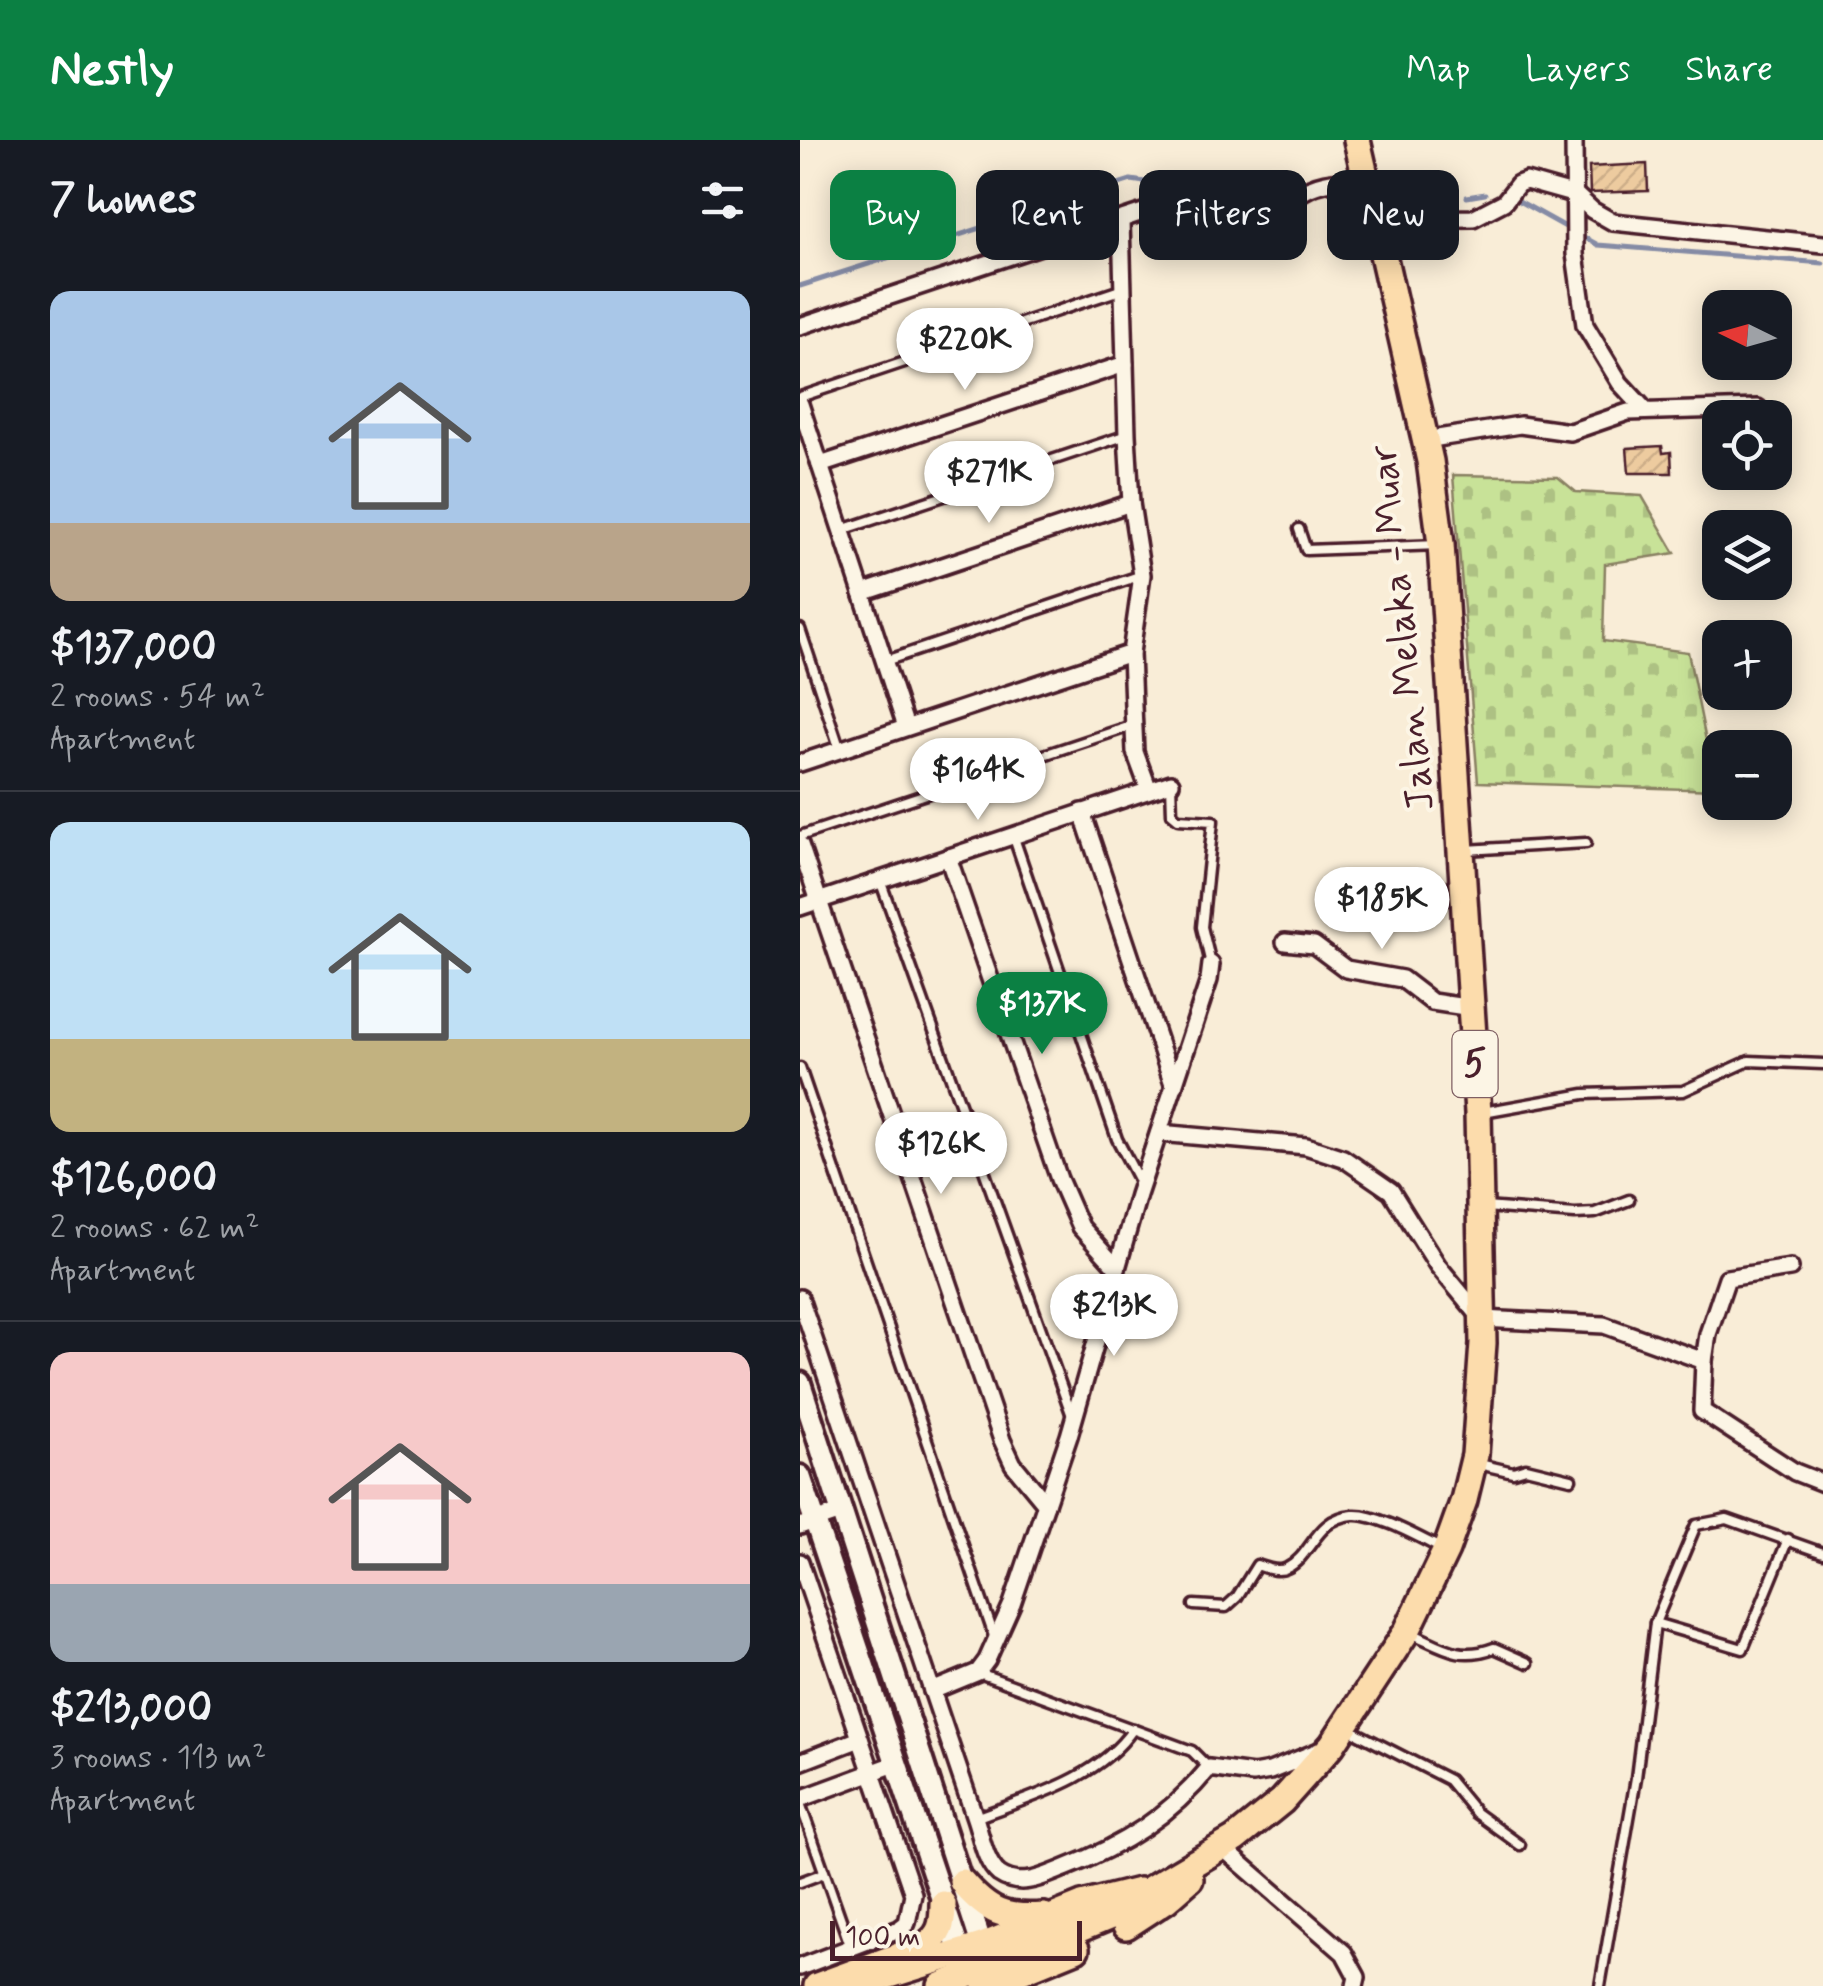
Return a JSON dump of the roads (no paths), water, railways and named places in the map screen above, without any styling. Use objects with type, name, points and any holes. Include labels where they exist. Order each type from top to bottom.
[{"type":"main road","name":"Jalan Melaka - Muar","points":[[1357,140],[1365,170]]},
{"type":"main road","name":"Jalan Melaka - Muar","points":[[862,1985],[977,1964],[1116,1914],[1150,1889],[1230,1844],[1282,1801],[1338,1736],[1406,1631],[1446,1550],[1474,1462],[1480,1412],[1482,1318],[1478,1112],[1441,544],[1425,440],[1386,260]]},
{"type":"main road","points":[[977,1964],[1022,1973],[1122,1928],[1166,1900],[1230,1844]]},
{"type":"main road","points":[[962,1882],[994,1912],[1020,1918],[1060,1914]]},
{"type":"main road","name":"Jalan Melaka - Muar","points":[[941,1986],[1060,1914],[1150,1889]]},
{"type":"main road","points":[[816,1986],[923,1947],[935,1939],[942,1923],[943,1904]]},
{"type":"street","points":[[1574,140],[1575,254],[1585,325],[1620,383],[1646,411]]},
{"type":"street","points":[[1459,218],[1473,218],[1526,181],[1612,222],[1823,244]]},
{"type":"street","points":[[800,326],[1158,207],[1181,204],[1267,224],[1276,221],[1298,194],[1327,182]]},
{"type":"street","points":[[1122,221],[1127,435],[1131,503],[1142,575],[1130,653],[1135,752],[1149,790]]},
{"type":"street","points":[[820,465],[1125,364]]},
{"type":"street","points":[[800,400],[906,728]]},
{"type":"street","points":[[1425,440],[1520,426],[1570,432],[1628,412],[1702,410]]},
{"type":"street","points":[[862,592],[1131,503]]},
{"type":"street","points":[[800,763],[1130,653]]},
{"type":"street","points":[[800,906],[1170,783]]},
{"type":"street","points":[[1082,812],[1174,1087]]},
{"type":"street","points":[[800,846],[1002,1440],[1013,1464],[1046,1504]]},
{"type":"street","points":[[948,857],[1059,1179],[1080,1227],[1117,1268]]},
{"type":"street","points":[[1285,942],[1314,946],[1346,969],[1402,979],[1432,1002],[1472,1008]]},
{"type":"street","points":[[932,1691],[978,1672],[996,1640],[1073,1421],[1141,1185],[1211,964]]},
{"type":"street","points":[[1159,1133],[1306,1146],[1344,1158],[1392,1191],[1438,1266],[1482,1318],[1604,1325],[1704,1361]]},
{"type":"street","points":[[1790,1268],[1727,1278],[1708,1334],[1702,1411],[1796,1472],[1823,1483]]},
{"type":"street","points":[[800,1298],[992,1866],[1008,1878],[1030,1881],[1096,1856],[1135,1835],[1190,1792],[1208,1768],[1236,1774],[1270,1771],[1338,1736]]},
{"type":"street","points":[[800,1383],[962,1882],[977,1964]]},
{"type":"street","points":[[800,1476],[808,1523],[943,1904],[977,1964]]},
{"type":"street","points":[[808,1523],[843,1511]]},
{"type":"street","points":[[800,1562],[913,1894],[912,1908],[899,1929],[800,1967]]},
{"type":"street","points":[[910,1720],[938,1710]]},
{"type":"street","points":[[800,1762],[860,1739]]},
{"type":"street","points":[[800,1801],[896,1764]]},
{"type":"street","points":[[1230,1844],[1344,1953],[1357,1977],[1355,1986]]},
{"type":"lane","points":[[800,400],[1123,289]]},
{"type":"lane","points":[[841,530],[1127,435]]},
{"type":"lane","points":[[1300,529],[1306,550],[1441,544]]},
{"type":"lane","points":[[884,661],[1142,575]]},
{"type":"lane","points":[[800,629],[840,750]]},
{"type":"lane","points":[[800,836],[1134,725]]},
{"type":"lane","points":[[1170,783],[1172,814],[1178,819],[1213,821],[1202,927],[1211,964]]},
{"type":"lane","points":[[1013,835],[1117,1139],[1141,1185]]},
{"type":"lane","points":[[1462,850],[1586,843]]},
{"type":"lane","points":[[880,880],[1073,1421]]},
{"type":"lane","points":[[1478,1112],[1584,1094],[1683,1091],[1749,1061],[1823,1064]]},
{"type":"lane","points":[[800,1068],[996,1640]]},
{"type":"lane","points":[[1480,1206],[1575,1214],[1595,1213],[1630,1200]]},
{"type":"lane","points":[[1474,1462],[1502,1472],[1526,1468],[1572,1479]]},
{"type":"lane","points":[[1194,1605],[1226,1607],[1256,1566],[1289,1568],[1326,1524],[1354,1514],[1396,1526],[1446,1550]]},
{"type":"lane","points":[[1600,1986],[1636,1778],[1655,1623],[1696,1525],[1726,1519],[1823,1553]]},
{"type":"lane","points":[[1655,1623],[1743,1649],[1788,1539]]},
{"type":"lane","points":[[1406,1631],[1460,1654],[1474,1655],[1494,1648],[1528,1663]]},
{"type":"lane","points":[[978,1672],[1192,1751],[1208,1768]]},
{"type":"lane","points":[[975,1818],[1068,1782],[1122,1746],[1133,1729]]},
{"type":"lane","points":[[1338,1736],[1448,1780],[1476,1813],[1520,1845]]},
{"type":"lane","points":[[800,1801],[851,1948]]},
{"type":"lane","points":[[800,1882],[824,1872]]},
{"type":"waterway","points":[[800,286],[1131,180],[1139,181]]},
{"type":"waterway","points":[[1467,197],[1485,194]]},
{"type":"waterway","points":[[1517,200],[1598,245],[1823,263]]}]
